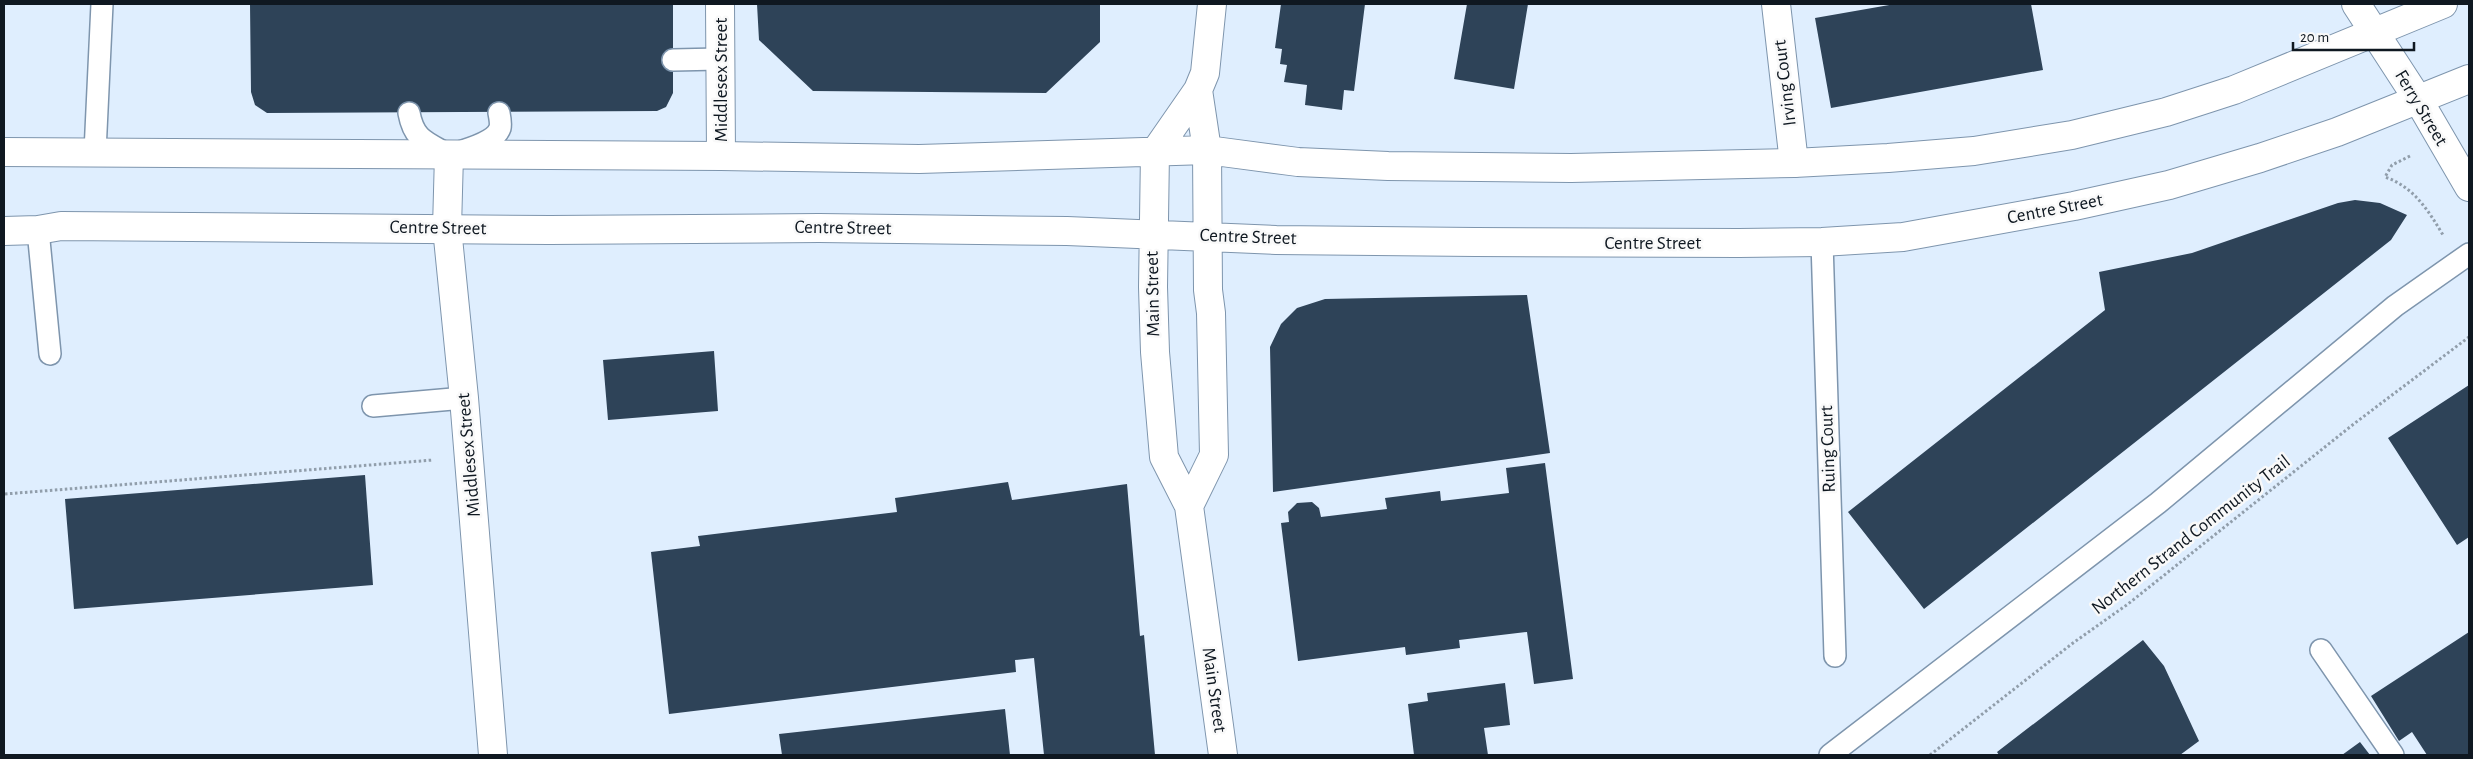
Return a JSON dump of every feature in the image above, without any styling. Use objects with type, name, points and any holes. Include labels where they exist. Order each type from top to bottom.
[{"type":"main road","name":"Middlesex Street","points":[[720,4],[721,156]]},
{"type":"main road","points":[[1154,152],[1198,90],[1205,73],[1212,4]]},
{"type":"main road","name":"Irving Court","points":[[1776,4],[1794,162]]},
{"type":"main road","name":"Ferry Street","points":[[2356,4],[2373,34],[2419,101],[2469,187]]},
{"type":"main road","points":[[4,152],[919,159],[1207,150],[1298,162],[1388,166],[1571,168],[1794,162],[1974,151],[2090,130],[2166,112],[2234,90],[2443,4]]},
{"type":"main road","name":"Centre Street","points":[[4,231],[38,230],[62,226],[628,230],[722,227],[1152,233],[1276,240],[1822,242],[1903,237],[2045,211],[2169,185],[2260,158],[2419,101],[2469,79]]},
{"type":"main road","points":[[1189,506],[1214,455],[1211,313],[1208,290],[1207,150],[1198,90]]},
{"type":"main road","name":"Main Street","points":[[1154,152],[1152,233],[1154,352],[1164,457],[1189,506],[1224,755]]},
{"type":"main road","name":"Middlesex Street","points":[[449,155],[448,228],[493,755]]},
{"type":"lane","points":[[96,152],[102,4]]},
{"type":"lane","points":[[673,60],[719,59]]},
{"type":"lane","points":[[408,113],[411,127],[418,138],[449,155],[478,145],[496,135],[500,127],[499,113]]},
{"type":"lane","points":[[38,230],[50,354]]},
{"type":"lane","name":"Ruing Court","points":[[1822,242],[1835,656]]},
{"type":"lane","points":[[1830,755],[2158,503],[2395,306],[2464,258]]},
{"type":"lane","points":[[372,406],[464,398]]},
{"type":"lane","points":[[2321,650],[2393,755]]},
{"type":"path","points":[[2392,165],[2385,177],[2406,187],[2424,204],[2464,258]]},
{"type":"path","name":"Northern Strand Community Trail","points":[[1930,755],[2073,643],[2128,604],[2363,417],[2469,337]]},
{"type":"path","points":[[5,494],[469,458]]},
{"type":"building","points":[[250,4],[673,4],[673,93],[666,107],[657,111],[267,113],[255,105],[251,92]]},
{"type":"building","points":[[757,4],[1100,4],[1100,42],[1046,93],[813,91],[759,40]]},
{"type":"building","points":[[1281,4],[1365,4],[1354,91],[1344,90],[1342,110],[1305,105],[1307,85],[1284,82],[1287,65],[1280,64],[1282,49],[1275,48]]},
{"type":"building","points":[[1467,4],[1528,4],[1514,89],[1454,79]]},
{"type":"building","points":[[1895,4],[2031,4],[2043,70],[1831,108],[1815,18]]},
{"type":"building","points":[[2355,200],[2380,203],[2407,215],[2391,240],[1924,609],[1848,512],[2105,310],[2099,272],[2192,253],[2338,203]]},
{"type":"building","points":[[1527,295],[1550,453],[1273,492],[1270,347],[1281,324],[1297,308],[1325,299]]},
{"type":"building","points":[[714,351],[718,411],[608,420],[603,360]]},
{"type":"building","points":[[2469,385],[2469,537],[2457,545],[2388,438]]},
{"type":"building","points":[[1545,463],[1573,679],[1534,684],[1527,632],[1459,640],[1460,648],[1406,655],[1405,647],[1298,661],[1281,523],[1289,522],[1288,512],[1297,503],[1312,502],[1319,508],[1321,517],[1387,509],[1385,498],[1440,491],[1441,501],[1509,493],[1506,468]]},
{"type":"building","points":[[365,475],[373,585],[74,609],[65,499]]},
{"type":"building","points":[[1008,482],[1012,500],[1127,484],[1140,636],[1144,635],[1155,755],[1044,755],[1034,658],[1015,660],[1016,672],[669,714],[651,552],[700,546],[698,536],[897,512],[895,498]]},
{"type":"building","points":[[2469,632],[2469,755],[2427,755],[2412,732],[2399,741],[2371,696]]},
{"type":"building","points":[[2143,640],[2164,666],[2199,741],[2180,755],[1999,755],[1997,752]]},
{"type":"building","points":[[1505,683],[1510,725],[1484,728],[1488,755],[1414,755],[1408,704],[1428,701],[1427,693]]},
{"type":"building","points":[[1005,709],[1010,755],[782,755],[779,734]]},
{"type":"building","points":[[2360,742],[2370,755],[2342,755]]}]
